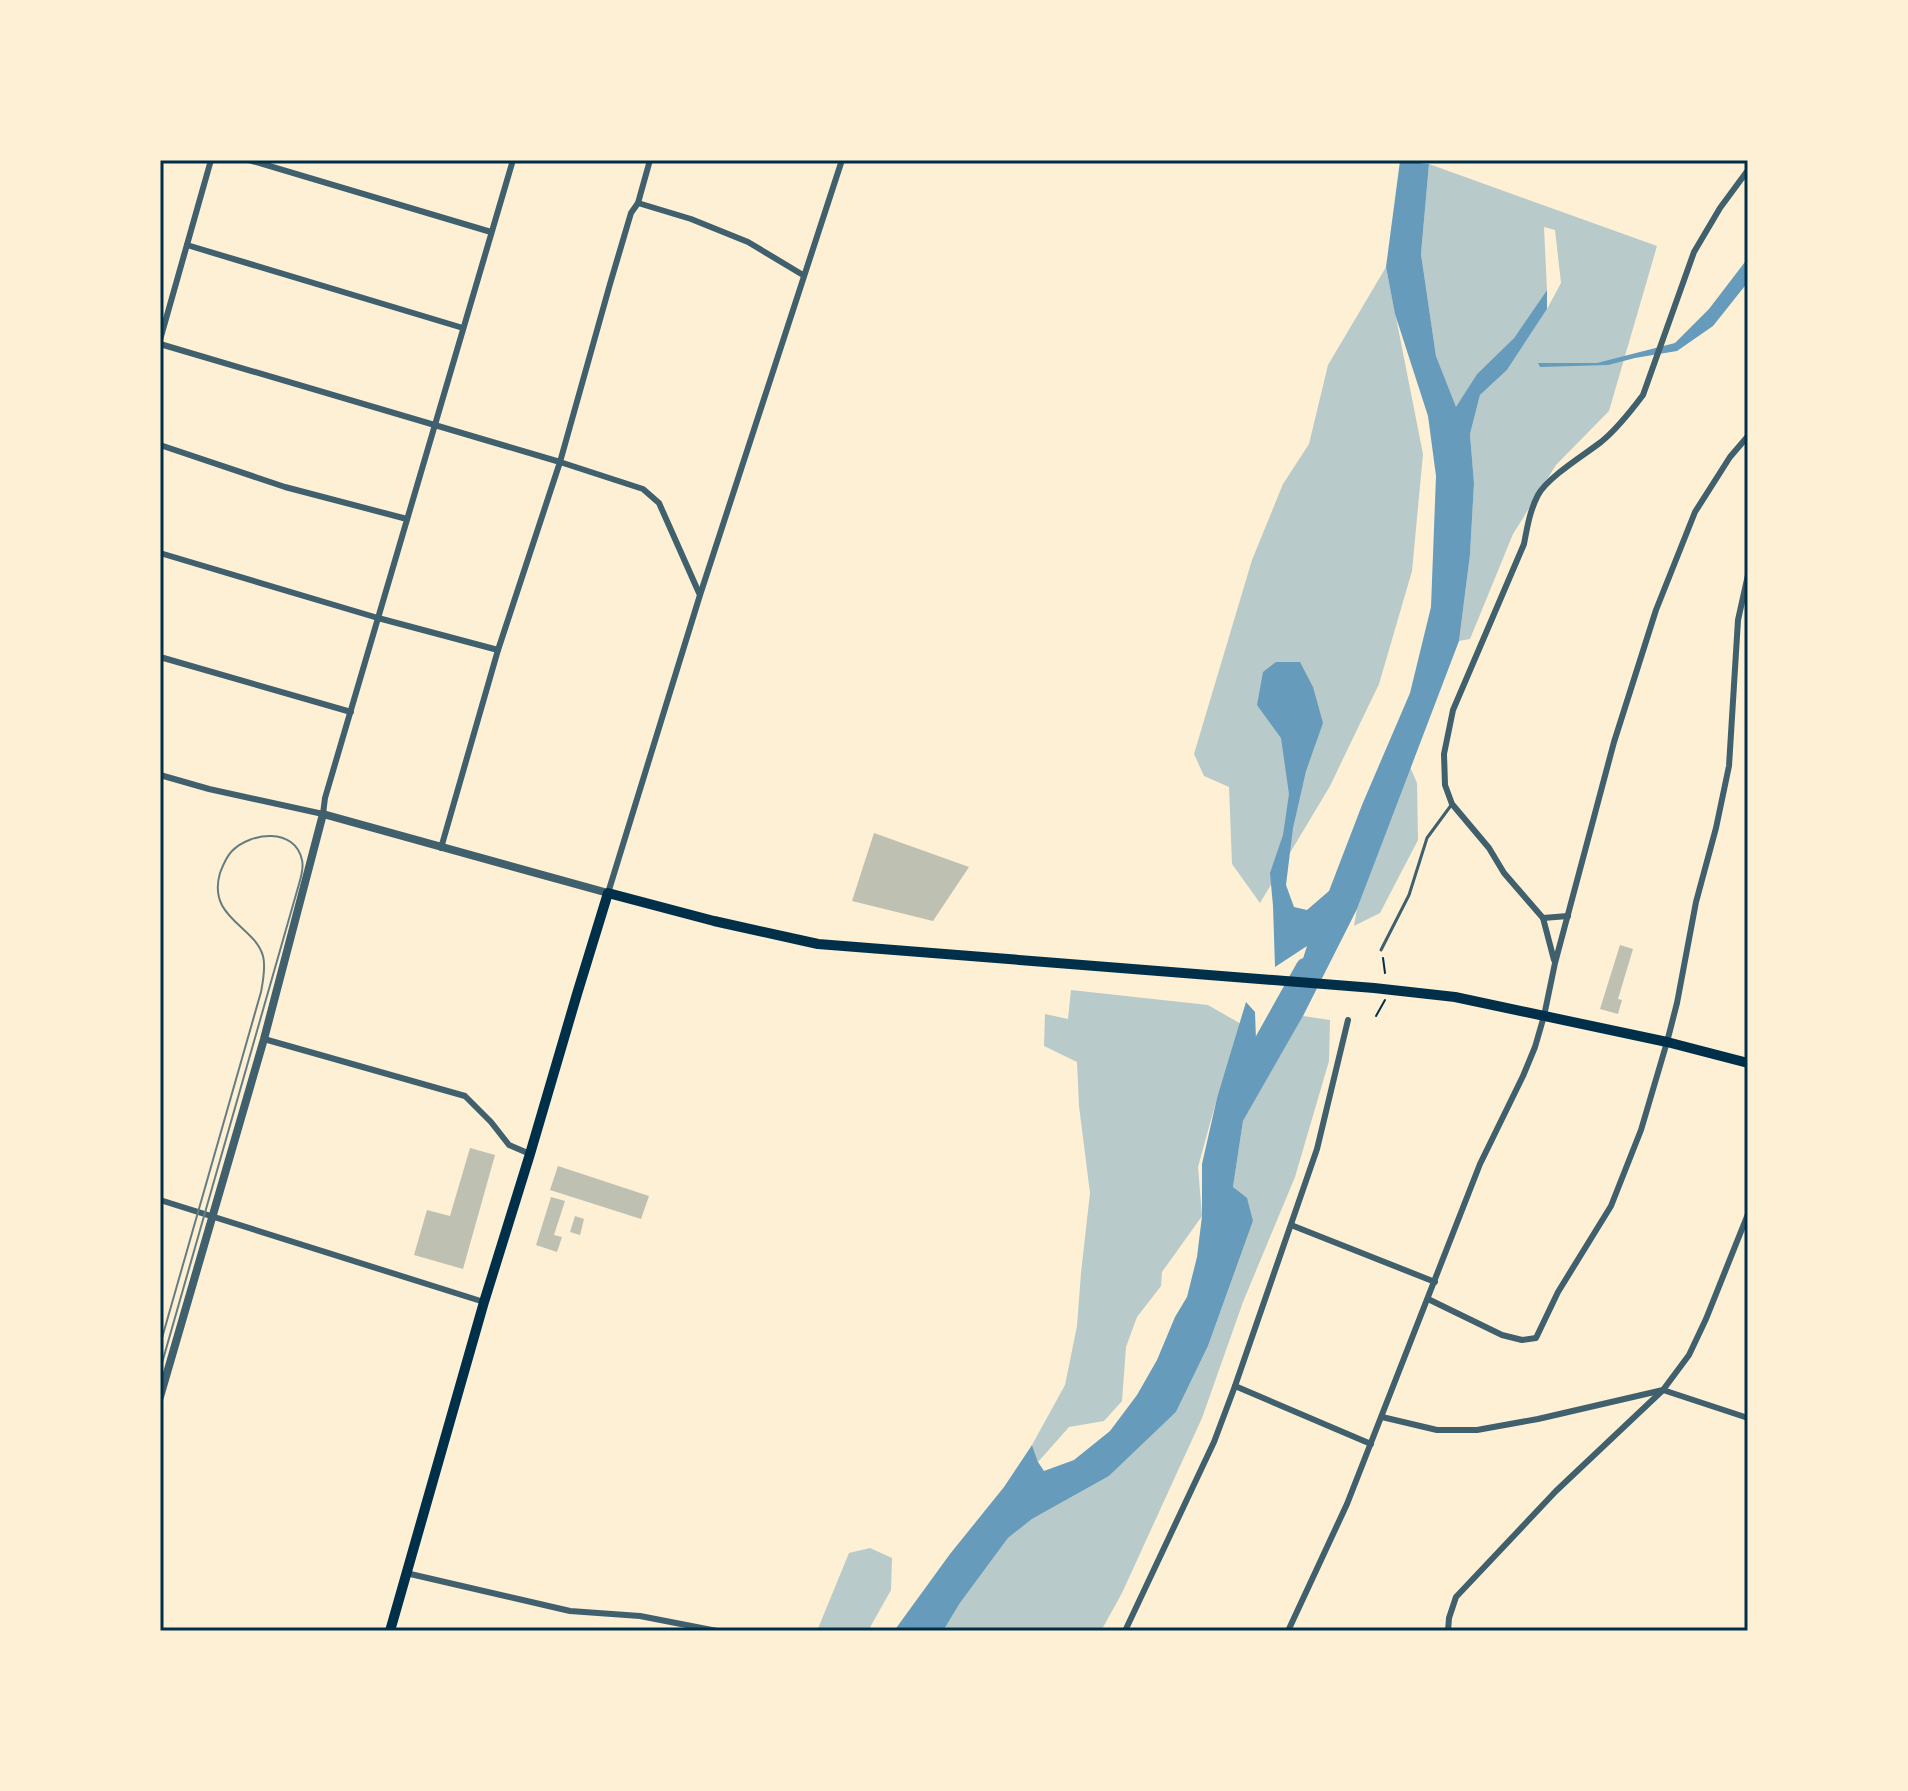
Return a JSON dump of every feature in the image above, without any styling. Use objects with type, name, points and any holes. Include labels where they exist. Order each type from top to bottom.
[{"type":"main road","points":[[390,1631],[484,1302],[608,893],[818,944],[1455,997],[1667,1042],[1748,1063]]},
{"type":"street","points":[[210,160],[160,342],[643,489],[659,503],[700,595]]},
{"type":"street","points":[[249,160],[491,232]]},
{"type":"street","points":[[160,1397],[264,1039],[325,798],[513,160]]},
{"type":"street","points":[[441,848],[498,650],[560,462],[622,241],[631,213],[638,203],[650,160]]},
{"type":"street","points":[[160,775],[323,814],[608,893],[700,595],[842,160]]},
{"type":"street","points":[[1555,963],[1543,918],[1504,873],[1489,848],[1452,804],[1445,785],[1444,754],[1453,710],[1524,544],[1527,523],[1539,493],[1570,464],[1604,440],[1643,395],[1694,252],[1720,208],[1748,170]]},
{"type":"street","points":[[638,203],[691,219],[748,242],[803,275]]},
{"type":"street","points":[[187,245],[463,328]]},
{"type":"street","points":[[1288,1631],[1347,1504],[1480,1164],[1535,1047],[1614,742],[1656,610],[1695,512],[1728,460],[1748,436]]},
{"type":"street","points":[[160,445],[285,487],[407,519]]},
{"type":"street","points":[[160,553],[498,650]]},
{"type":"street","points":[[1428,1299],[1502,1335],[1522,1340],[1536,1338],[1558,1292],[1611,1206],[1641,1130],[1667,1042],[1696,902],[1716,828],[1729,766],[1738,620],[1748,575]]},
{"type":"street","points":[[160,657],[351,712]]},
{"type":"street","points":[[1543,918],[1568,916]]},
{"type":"street","points":[[1125,1631],[1214,1442],[1235,1386],[1317,1149],[1348,1020]]},
{"type":"street","points":[[264,1039],[465,1096],[509,1145],[530,1154]]},
{"type":"street","points":[[160,1200],[484,1302]]},
{"type":"street","points":[[1448,1631],[1456,1597],[1556,1491],[1663,1390],[1689,1355],[1748,1214]]},
{"type":"street","points":[[1291,1225],[1435,1282]]},
{"type":"street","points":[[1235,1386],[1371,1444]]},
{"type":"street","points":[[1382,1417],[1437,1430],[1477,1430],[1663,1390],[1748,1418]]},
{"type":"street","points":[[406,1573],[570,1611],[640,1616],[717,1631]]},
{"type":"street","points":[[671,1621],[674,1631]]},
{"type":"lane","points":[[1381,950],[1409,895],[1427,838],[1452,804]]},
{"type":"path","points":[[1381,950],[1385,973]]},
{"type":"path","points":[[1376,1016],[1385,1000]]},
{"type":"shaded area","points":[[1429,164],[1657,246],[1609,411],[1556,465],[1513,534],[1470,639],[1459,641],[1470,555],[1474,483],[1470,434],[1480,395],[1507,370],[1561,283],[1555,230],[1544,227],[1547,290],[1514,338],[1477,374],[1456,408],[1436,356],[1421,254]]},
{"type":"shaded area","points":[[1386,267],[1423,454],[1412,571],[1379,684],[1330,786],[1260,903],[1232,864],[1229,787],[1204,776],[1194,754],[1252,560],[1283,484],[1309,444],[1328,365]]},
{"type":"shaded area","points":[[1410,767],[1417,783],[1418,840],[1380,913],[1354,926],[1357,909]]},
{"type":"shaded area","points":[[1071,990],[1208,1005],[1241,1024],[1198,1167],[1202,1216],[1162,1272],[1161,1286],[1137,1317],[1126,1347],[1122,1401],[1104,1421],[1069,1427],[1038,1462],[1032,1445],[1065,1385],[1077,1326],[1090,1193],[1077,1062],[1044,1046],[1045,1014],[1068,1019]]},
{"type":"shaded area","points":[[1303,1016],[1330,1020],[1329,1061],[1295,1177],[1243,1302],[1202,1418],[1122,1593],[1101,1631],[943,1631],[1008,1538],[1032,1519],[1109,1476],[1176,1412],[1208,1346],[1253,1221],[1233,1187],[1243,1121]]},
{"type":"shaded area","points":[[870,1548],[892,1558],[891,1590],[868,1631],[817,1631],[849,1553]]},
{"type":"water","points":[[1400,161],[1429,164],[1421,254],[1436,356],[1456,407],[1477,374],[1514,338],[1547,290],[1547,309],[1507,370],[1480,395],[1470,434],[1474,483],[1470,555],[1459,641],[1357,909],[1303,1016],[1243,1121],[1233,1187],[1247,1198],[1253,1221],[1208,1346],[1176,1412],[1109,1476],[1032,1519],[1008,1538],[943,1631],[894,1631],[1004,1487],[1032,1445],[1044,1471],[1074,1460],[1110,1431],[1137,1395],[1187,1297],[1197,1257],[1202,1216],[1202,1164],[1217,1098],[1246,1002],[1255,1012],[1256,1040],[1267,1050],[1296,993],[1307,946],[1275,967],[1270,873],[1283,835],[1289,794],[1281,738],[1257,705],[1263,672],[1276,662],[1300,662],[1313,687],[1323,723],[1306,771],[1293,828],[1286,885],[1294,907],[1307,910],[1329,891],[1410,693],[1431,607],[1436,476],[1428,416],[1395,314],[1386,267]]},
{"type":"water","points":[[1748,258],[1748,282],[1713,326],[1677,351],[1608,365],[1540,367],[1538,363],[1597,363],[1675,343],[1709,309]]},
{"type":"building","points":[[874,833],[969,867],[933,921],[852,901]]},
{"type":"building","points":[[1620,945],[1633,949],[1618,999],[1622,1000],[1618,1014],[1600,1009]]},
{"type":"building","points":[[470,1148],[495,1155],[463,1269],[414,1255],[427,1210],[450,1216]]},
{"type":"building","points":[[558,1166],[649,1196],[641,1219],[550,1190]]},
{"type":"building","points":[[551,1197],[565,1201],[554,1235],[562,1237],[557,1252],[536,1245]]},
{"type":"building","points":[[575,1216],[584,1219],[580,1235],[570,1232]]},
{"type":"waterway","points":[[1249,1067],[1305,967]]},
{"type":"tram line","points":[[160,1345],[263,979],[264,960],[258,945],[233,920],[220,901],[220,873],[228,856],[240,845],[261,837],[282,838],[298,849],[303,863],[301,875],[160,1370]]}]
